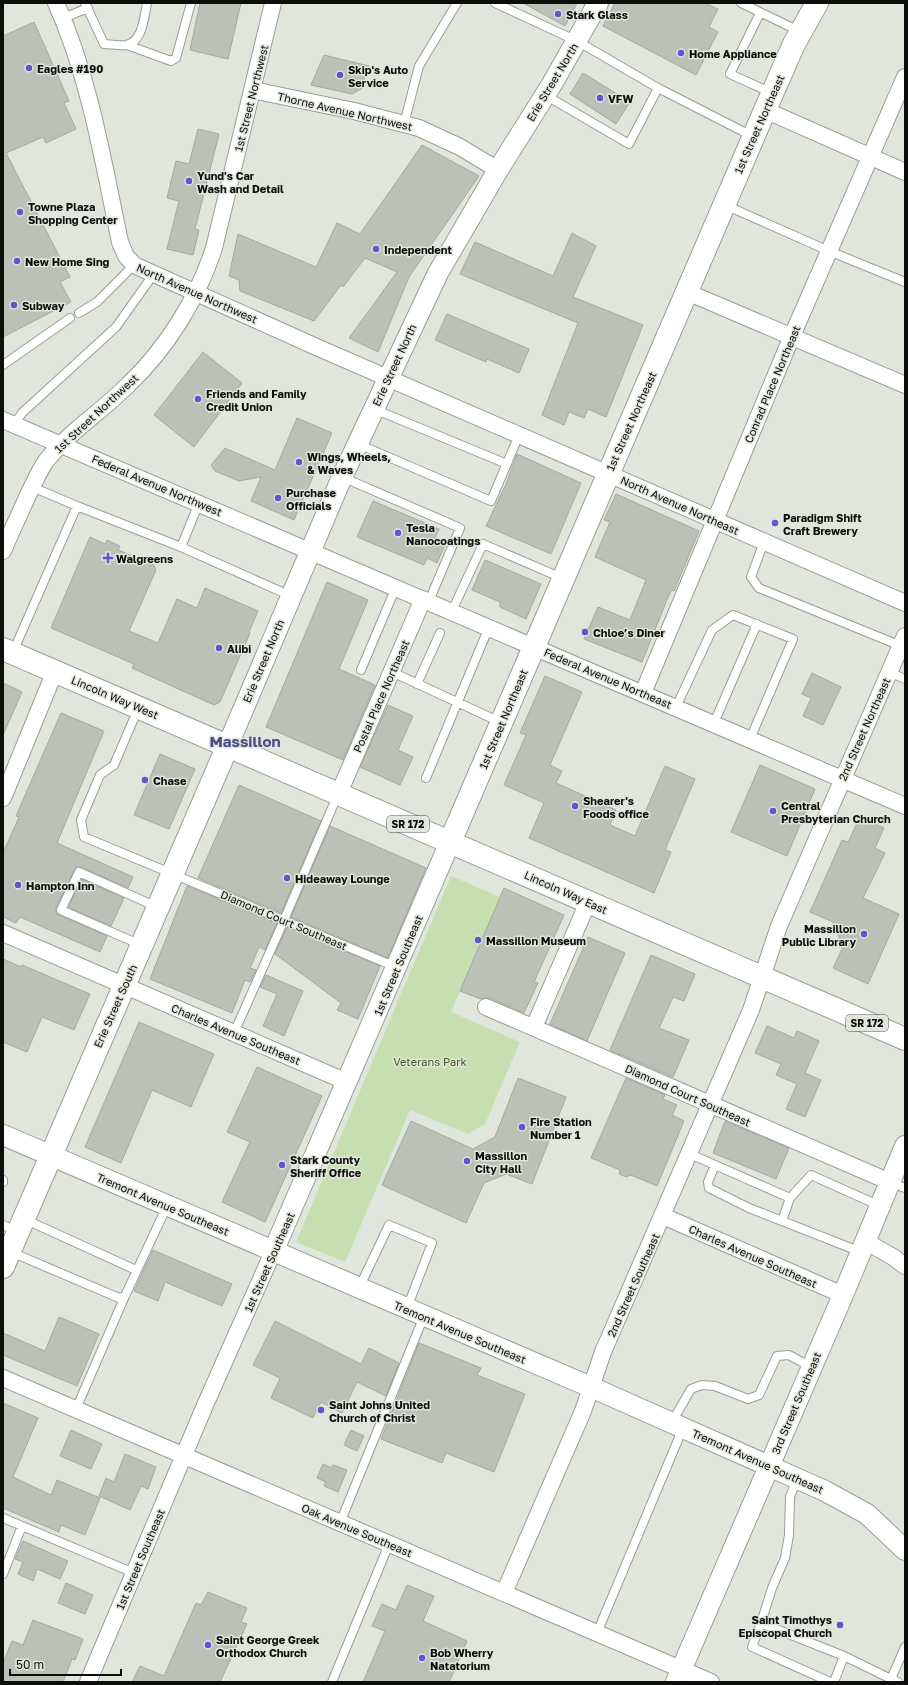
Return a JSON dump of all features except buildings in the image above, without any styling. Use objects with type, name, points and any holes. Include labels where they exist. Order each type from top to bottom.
[{"type":"main road","name":"1st Street Northeast","points":[[450,842],[753,137],[801,32],[817,3]]},
{"type":"main road","name":"Lincoln Way West","points":[[8,651],[228,746]]},
{"type":"main road","name":"Lincoln Way East","points":[[228,746],[905,1040]]},
{"type":"main road","name":"Erie Street South","points":[[6,1259],[15,1225],[51,1156],[228,746]]},
{"type":"street","name":"North Avenue Northwest","points":[[56,3],[76,52],[92,108],[120,242],[126,256],[134,265],[153,274],[389,378]]},
{"type":"street","name":"1st Street Northwest","points":[[3,551],[32,487],[45,463],[60,445],[115,398],[143,370],[161,348],[196,292],[208,266],[214,248],[273,3]]},
{"type":"street","name":"Erie Street North","points":[[228,746],[342,477],[438,273],[498,170],[577,41],[598,3]]},
{"type":"street","name":"Conrad Place Northeast","points":[[643,692],[792,336],[905,77]]},
{"type":"street","name":"Thorne Avenue Northwest","points":[[253,90],[354,111],[404,124],[440,136],[498,170]]},
{"type":"street","points":[[769,102],[871,157],[905,172]]},
{"type":"street","points":[[687,292],[905,385]]},
{"type":"street","name":"North Avenue Northeast","points":[[389,378],[905,603]]},
{"type":"street","name":"Federal Avenue Northwest","points":[[9,422],[60,445],[311,550]]},
{"type":"street","name":"Federal Avenue Northeast","points":[[311,550],[905,806]]},
{"type":"street","name":"Postal Place Northeast","points":[[339,794],[392,672],[426,600]]},
{"type":"street","name":"2nd Street Northeast","points":[[762,978],[779,926],[903,641]]},
{"type":"street","points":[[3,798],[56,671]]},
{"type":"street","name":"1st Street Southeast","points":[[88,1682],[184,1455],[450,842]]},
{"type":"street","points":[[534,1027],[588,902]]},
{"type":"street","name":"Charles Avenue Southeast","points":[[3,934],[347,1082]]},
{"type":"street","name":"2nd Street Southeast","points":[[504,1593],[583,1411],[603,1352],[690,1154],[751,1010],[762,978]]},
{"type":"street","name":"Diamond Court Southeast","points":[[486,1007],[897,1185]]},
{"type":"street","name":"Tremont Avenue Southeast","points":[[3,1135],[797,1478],[825,1491],[867,1514],[905,1550]]},
{"type":"street","name":"3rd Street Southeast","points":[[679,1676],[880,1206],[897,1185],[905,1146]]},
{"type":"street","name":"Charles Avenue Southeast","points":[[663,1216],[843,1295]]},
{"type":"street","points":[[863,1247],[893,1257],[905,1266]]},
{"type":"street","name":"Oak Avenue Southeast","points":[[3,1378],[596,1633],[679,1676],[711,1682]]},
{"type":"lane","points":[[127,45],[140,34],[147,3]]},
{"type":"lane","points":[[63,18],[86,5],[104,44],[127,45],[171,61],[176,58],[191,3]]},
{"type":"lane","points":[[404,124],[418,66],[458,3]]},
{"type":"lane","points":[[495,3],[577,41],[658,88],[753,137]]},
{"type":"lane","points":[[740,3],[801,32]]},
{"type":"lane","points":[[760,13],[730,74],[769,102]]},
{"type":"lane","points":[[545,95],[629,144],[658,88]]},
{"type":"lane","points":[[725,204],[829,251],[905,282]]},
{"type":"lane","points":[[79,313],[97,302],[134,265]]},
{"type":"lane","points":[[9,422],[116,327],[153,274]]},
{"type":"lane","points":[[3,365],[70,318]]},
{"type":"lane","points":[[374,408],[506,464]]},
{"type":"lane","points":[[358,444],[491,501],[519,435]]},
{"type":"lane","points":[[342,477],[460,528],[426,600]]},
{"type":"lane","points":[[32,487],[181,547],[291,596]]},
{"type":"lane","points":[[181,547],[199,503]]},
{"type":"lane","points":[[8,651],[78,506]]},
{"type":"lane","points":[[764,542],[751,577],[759,588],[903,641]]},
{"type":"lane","points":[[452,611],[483,544],[563,579]]},
{"type":"lane","points":[[361,670],[396,587]]},
{"type":"lane","points":[[676,707],[712,630],[733,615],[793,639],[750,739]]},
{"type":"lane","points":[[714,723],[757,624]]},
{"type":"lane","points":[[426,778],[489,627]]},
{"type":"lane","points":[[417,684],[440,634]]},
{"type":"lane","points":[[392,672],[501,722]]},
{"type":"lane","points":[[889,672],[905,679]]},
{"type":"lane","name":"Diamond Court Southeast","points":[[139,707],[114,765],[100,775],[81,820],[84,837],[396,968]]},
{"type":"lane","points":[[234,1033],[339,794]]},
{"type":"lane","points":[[142,946],[61,910],[79,872],[158,908]]},
{"type":"lane","points":[[690,1154],[790,1198]]},
{"type":"lane","points":[[715,1165],[708,1182],[709,1188],[749,1208],[782,1221],[863,1247]]},
{"type":"lane","points":[[782,1221],[790,1198],[811,1175],[880,1206]]},
{"type":"lane","points":[[76,1409],[136,1270],[167,1206]]},
{"type":"lane","points":[[340,1523],[415,1313],[432,1243],[389,1224],[359,1288]]},
{"type":"lane","points":[[15,1225],[136,1270]]},
{"type":"lane","points":[[6,1259],[119,1298],[125,1296]]},
{"type":"lane","points":[[596,1633],[690,1389],[702,1385],[715,1386],[748,1398],[759,1395],[777,1356],[789,1355],[812,1367]]},
{"type":"lane","points":[[797,1478],[790,1497],[785,1558],[772,1588],[752,1647],[830,1682]]},
{"type":"lane","points":[[3,1518],[134,1573]]},
{"type":"lane","points":[[3,1574],[22,1526]]},
{"type":"lane","points":[[332,1682],[389,1544]]},
{"type":"lane","points":[[761,1623],[844,1656],[894,1680],[905,1647]]},
{"type":"lane","points":[[834,1682],[844,1656]]},
{"type":"green space","name":"Veterans Park","points":[[451,876],[500,897],[451,1012],[520,1042],[485,1124],[468,1134],[410,1110],[345,1262],[296,1242]]},
{"type":"place","name":"Stark Glass","points":[[558,14]]},
{"type":"place","name":"Home Appliance","points":[[681,53]]},
{"type":"place","name":"Eagles #190","points":[[29,68]]},
{"type":"place","name":"Skip's Auto Service","points":[[340,75]]},
{"type":"place","name":"VFW","points":[[600,98]]},
{"type":"place","name":"Yund's Car Wash and Detail","points":[[189,181]]},
{"type":"place","name":"Towne Plaza Shopping Center","points":[[20,212]]},
{"type":"place","name":"Independent","points":[[376,249]]},
{"type":"place","name":"New Home Sing","points":[[17,261]]},
{"type":"place","name":"Subway","points":[[14,305]]},
{"type":"place","name":"Friends and Family Credit Union","points":[[198,399]]},
{"type":"place","name":"Wings, Wheels, & Waves","points":[[299,462]]},
{"type":"place","name":"Purchase Officials","points":[[278,498]]},
{"type":"place","name":"Paradigm Shift Craft Brewery","points":[[775,523]]},
{"type":"place","name":"Tesla Nanocoatings","points":[[398,533]]},
{"type":"place","name":"Walgreens","points":[[108,558]]},
{"type":"place","name":"Chloe’s Diner","points":[[585,632]]},
{"type":"place","name":"Alibi","points":[[219,648]]},
{"type":"place","name":"Chase","points":[[145,780]]},
{"type":"place","name":"Shearer's Foods office","points":[[575,806]]},
{"type":"place","name":"Central Presbyterian Church","points":[[773,811]]},
{"type":"place","name":"Hideaway Lounge","points":[[287,878]]},
{"type":"place","name":"Hampton Inn","points":[[18,885]]},
{"type":"place","name":"Massillon Public Library","points":[[864,934]]},
{"type":"place","name":"Massillon Museum","points":[[478,940]]},
{"type":"place","name":"Fire Station Number 1","points":[[522,1127]]},
{"type":"place","name":"Massillon City Hall","points":[[467,1161]]},
{"type":"place","name":"Stark County Sheriff Office","points":[[282,1165]]},
{"type":"place","name":"Saint Johns United Church of Christ","points":[[321,1410]]},
{"type":"place","name":"Saint Timothys Episcopal Church","points":[[840,1625]]},
{"type":"place","name":"Saint George Greek Orthodox Church","points":[[208,1645]]},
{"type":"place","name":"Bob Wherry Natatorium","points":[[422,1658]]},
{"type":"district","name":"Massillon","points":[[245,741]]}]
